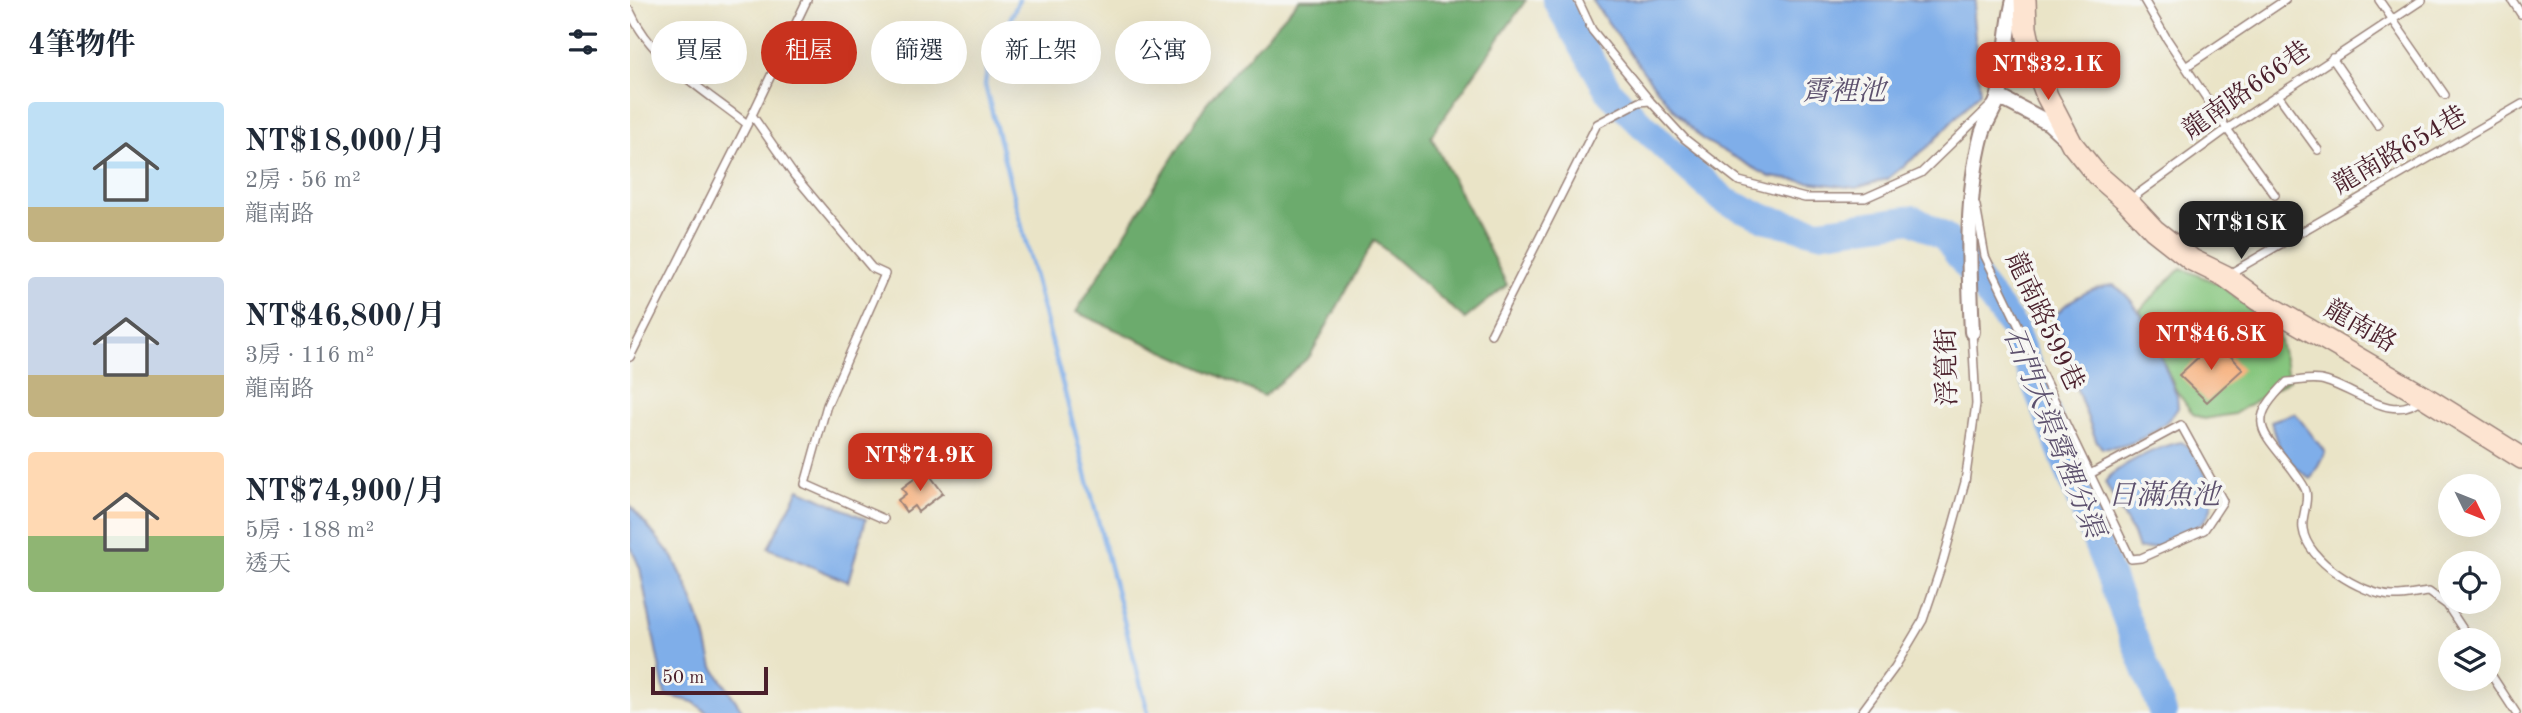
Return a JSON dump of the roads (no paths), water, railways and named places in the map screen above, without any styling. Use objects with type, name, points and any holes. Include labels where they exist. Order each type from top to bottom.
[{"type":"main road","name":"龍南路","points":[[2025,0],[2026,28],[2032,56],[2047,96],[2072,144],[2096,174],[2127,201],[2154,230],[2192,260],[2225,276],[2258,300],[2423,396],[2522,458]]},
{"type":"street","name":"浮筧街","points":[[1972,332],[1968,245],[1972,185],[1988,116],[1999,97],[2008,23],[2014,0]]},
{"type":"street","points":[[1999,97],[2049,123],[2072,144]]},
{"type":"lane","points":[[630,357],[807,0]]},
{"type":"lane","points":[[1578,0],[1592,30],[1685,139],[1739,181],[1805,198],[1865,198],[1922,173],[1999,97]]},
{"type":"lane","points":[[2187,66],[2285,0]]},
{"type":"lane","points":[[2379,0],[2445,95]]},
{"type":"lane","name":"龍南路666巷","points":[[2127,201],[2227,129],[2422,0]]},
{"type":"lane","points":[[2512,0],[2521,14]]},
{"type":"lane","points":[[2149,2],[2167,39],[2275,195]]},
{"type":"lane","points":[[630,11],[650,43],[747,124]]},
{"type":"lane","points":[[2332,58],[2378,125]]},
{"type":"lane","points":[[2278,95],[2318,150]]},
{"type":"lane","points":[[1492,334],[1597,124],[1639,102],[1650,101]]},
{"type":"lane","name":"龍南路654巷","points":[[2225,276],[2522,104]]},
{"type":"lane","points":[[752,115],[803,185],[872,268],[884,274],[827,405],[805,484],[884,519]]},
{"type":"lane","name":"龍南路599巷","points":[[1972,185],[1985,256],[2090,474],[2131,559],[2141,558],[2204,530],[2223,501],[2181,425],[2090,474]]},
{"type":"lane","name":"浮筧街","points":[[1861,713],[1895,667],[1923,620],[1943,561],[1965,482],[1976,404],[1972,332]]},
{"type":"lane","points":[[2423,396],[2414,406],[2389,407],[2320,380],[2287,382],[2264,407],[2260,418],[2267,439],[2297,475],[2306,492],[2303,529],[2308,545],[2337,575],[2356,585],[2391,596],[2429,592],[2447,605],[2462,628]]},
{"type":"lane","points":[[2501,690],[2516,713]]},
{"type":"water","name":"霄裡池","points":[[1592,0],[1976,0],[1973,16],[1980,92],[1929,146],[1887,179],[1856,188],[1770,177],[1702,139],[1645,74]]},
{"type":"water","points":[[2113,285],[2124,293],[2143,319],[2177,396],[2178,408],[2164,424],[2144,437],[2123,446],[2102,448],[2096,440],[2052,323],[2069,302],[2096,289]]},
{"type":"water","points":[[2295,413],[2325,452],[2311,479],[2284,454],[2273,431],[2271,421]]},
{"type":"water","name":"日滿魚池","points":[[2182,442],[2196,456],[2208,480],[2212,502],[2210,511],[2198,527],[2188,534],[2162,545],[2138,549],[2133,534],[2105,482],[2119,469],[2140,457]]},
{"type":"water","points":[[799,489],[866,519],[848,582],[768,548]]},
{"type":"water","points":[[630,505],[673,557],[705,634],[713,667],[744,713],[708,713],[693,702],[665,695],[640,568],[630,545]]},
{"type":"waterway","points":[[1019,0],[987,70],[985,85],[1148,713]]},
{"type":"waterway","name":"石門大渠霄裡分渠","points":[[1556,0],[1610,93],[1725,201],[1767,219],[1819,232],[1913,219],[1945,237],[2014,329],[2163,713]]}]
